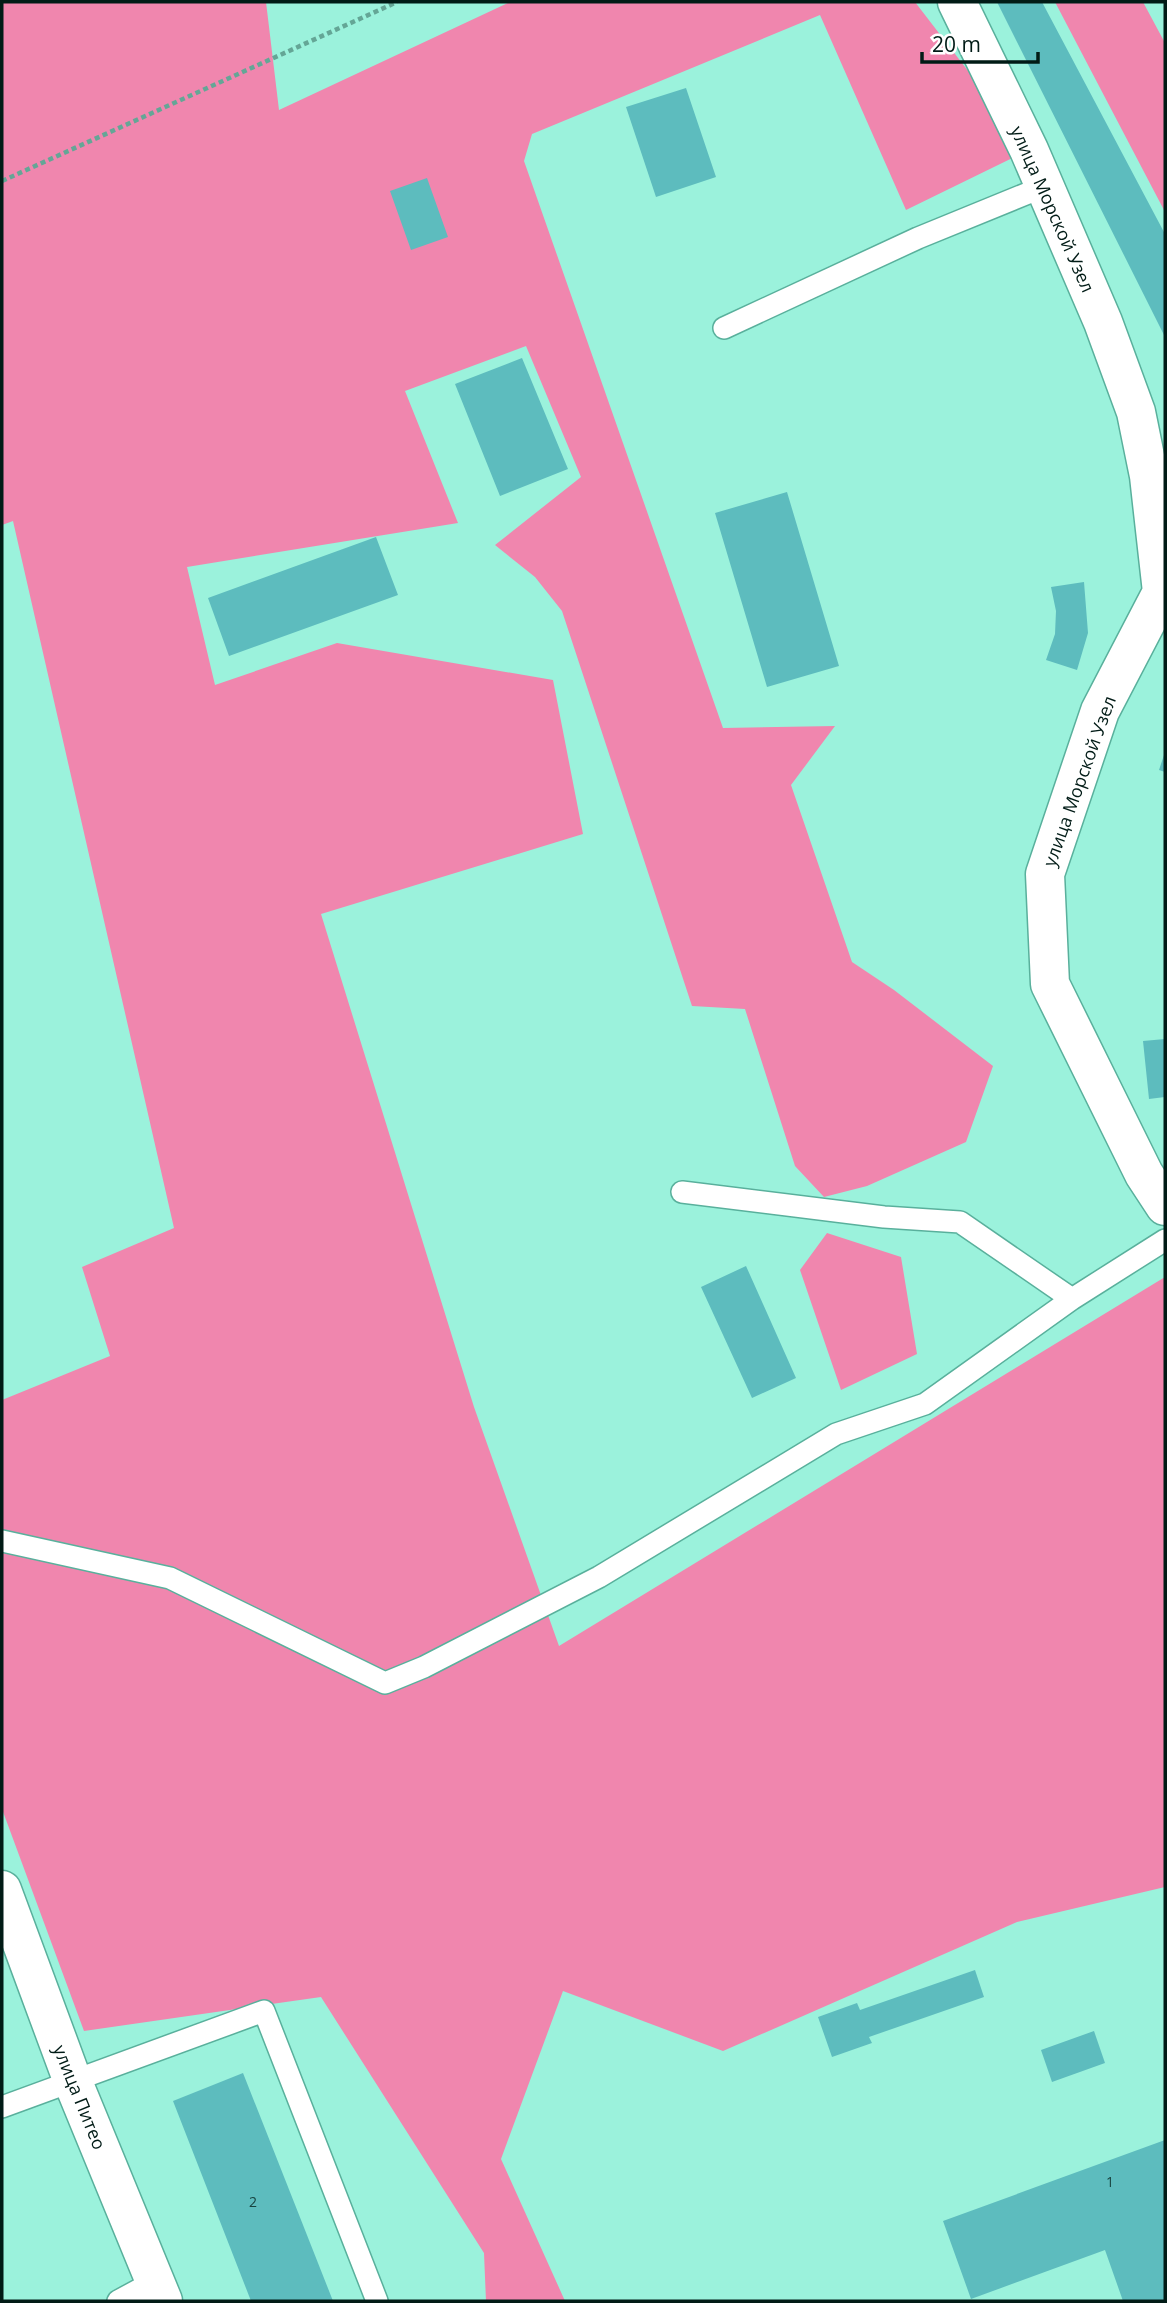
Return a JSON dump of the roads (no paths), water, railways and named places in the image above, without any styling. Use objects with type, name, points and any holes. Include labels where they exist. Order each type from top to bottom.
[{"type":"street","name":"улица Морской Узел","points":[[957,2],[1103,323],[1136,412],[1149,476],[1162,592],[1100,711],[1045,874],[1050,984],[1143,1174],[1165,1206]]},
{"type":"street","name":"улица Питео","points":[[2,1890],[73,2082],[159,2291]]},
{"type":"lane","points":[[724,328],[918,238],[1043,187]]},
{"type":"lane","points":[[682,1192],[884,1217],[960,1222],[1072,1299]]},
{"type":"lane","points":[[2,1541],[170,1577],[385,1683],[424,1667],[599,1577],[836,1434],[925,1404],[1072,1299],[1165,1240]]},
{"type":"lane","points":[[2,2107],[264,2011],[377,2301]]},
{"type":"lane","points":[[118,2301],[159,2291]]}]
